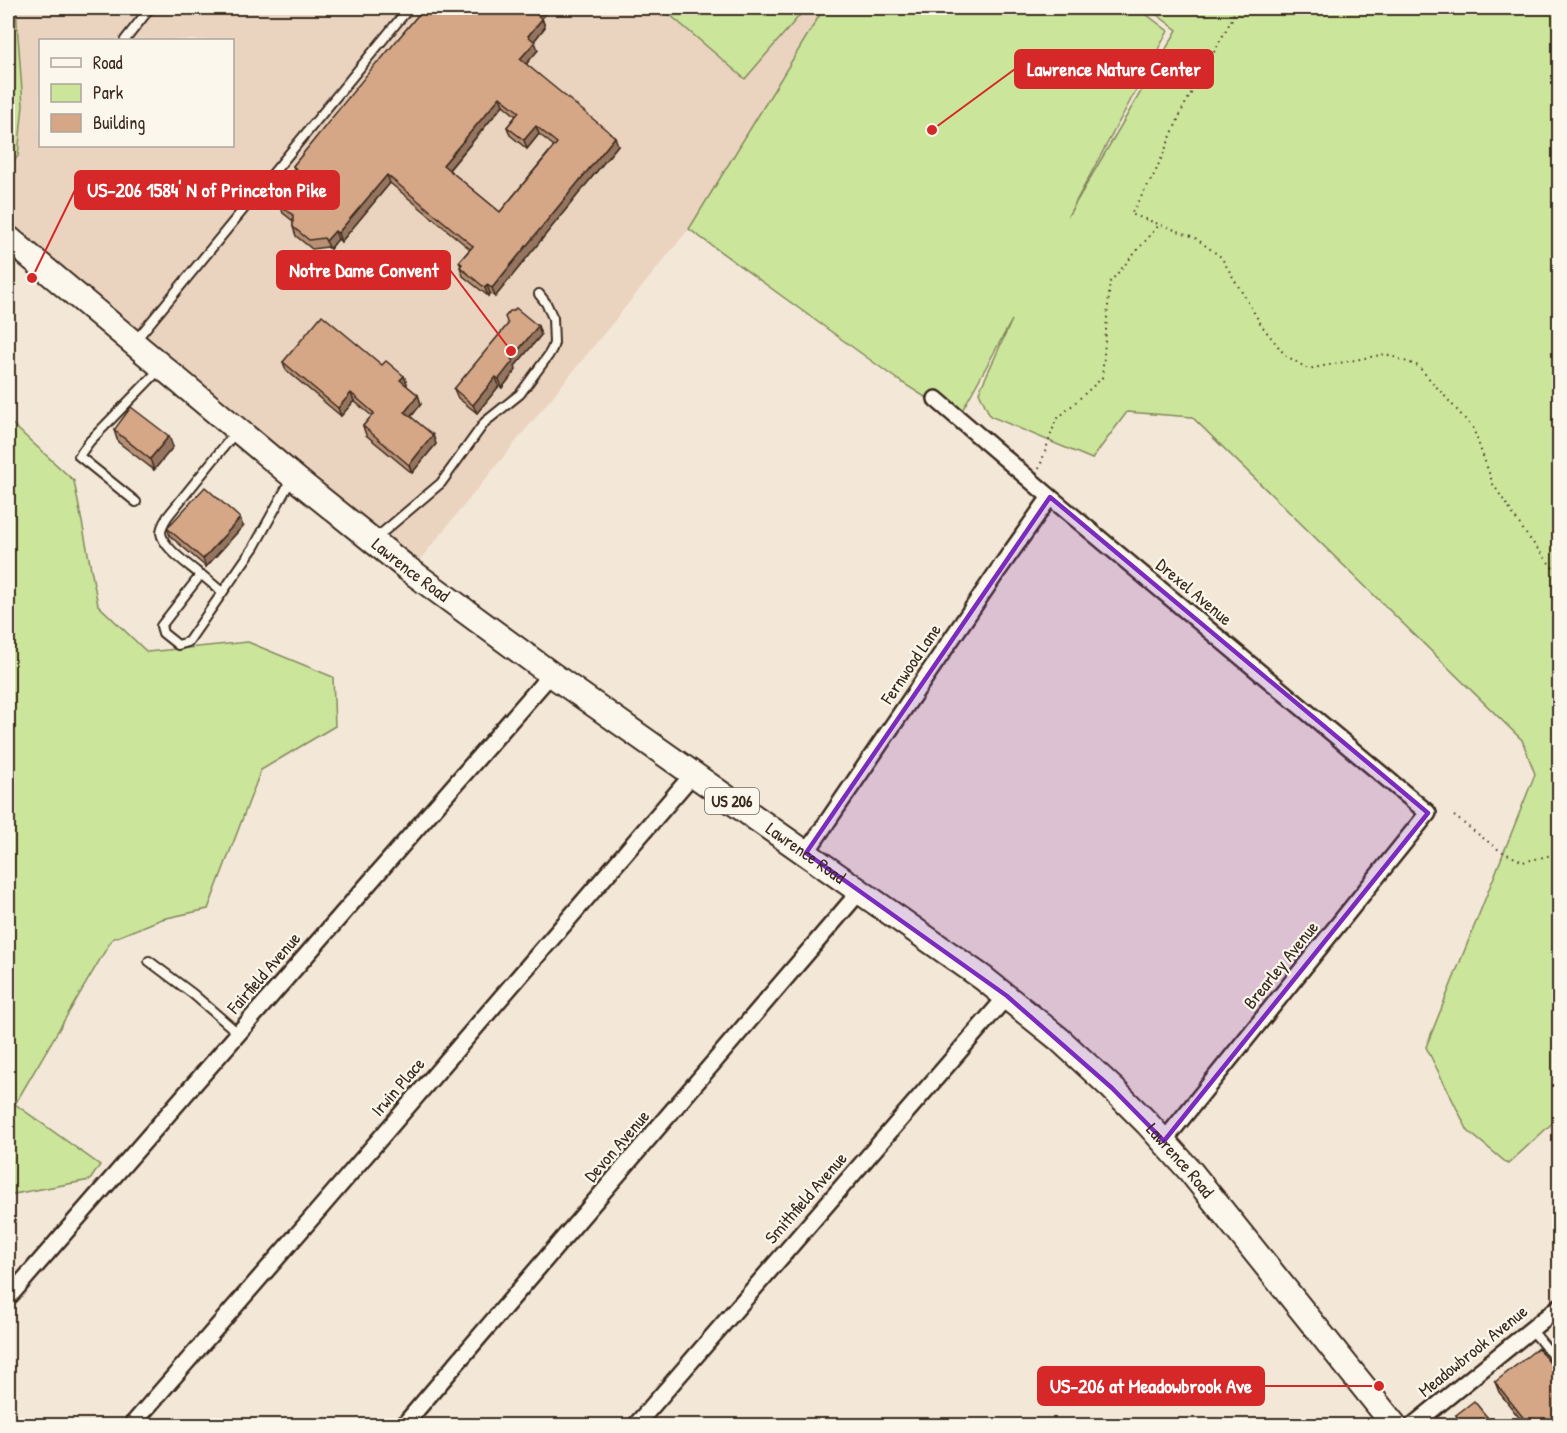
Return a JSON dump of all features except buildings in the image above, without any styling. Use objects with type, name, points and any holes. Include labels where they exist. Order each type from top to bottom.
[{"type":"main road","name":"Lawrence Road","points":[[8,238],[293,477],[463,611],[1007,996],[1112,1088],[1164,1141],[1395,1425]]},
{"type":"street","name":"Drexel Avenue","points":[[936,399],[1428,813]]},
{"type":"street","name":"Fernwood Lane","points":[[806,853],[1050,497]]},
{"type":"street","name":"Fairfield Avenue","points":[[8,1298],[551,674]]},
{"type":"street","name":"Irwin Place","points":[[131,1425],[693,774]]},
{"type":"street","name":"Brearley Avenue","points":[[1164,1141],[1428,813]]},
{"type":"street","name":"Devon Avenue","points":[[403,1425],[860,891]]},
{"type":"street","name":"Smithfield Avenue","points":[[635,1425],[1007,996]]},
{"type":"street","name":"Meadowbrook Avenue","points":[[1412,1425],[1558,1309]]},
{"type":"lane","points":[[126,39],[150,8]]},
{"type":"lane","points":[[134,343],[409,8]]},
{"type":"lane","points":[[373,541],[441,483],[485,422],[520,394],[548,356],[554,342],[552,318],[546,303],[539,294]]},
{"type":"lane","points":[[136,502],[79,456],[90,441],[162,367]]},
{"type":"lane","points":[[199,577],[167,545],[161,535],[162,526],[238,430]]},
{"type":"lane","points":[[199,577],[161,626],[163,633],[178,645],[188,642],[254,547],[293,477]]},
{"type":"lane","points":[[199,577],[203,576],[222,592]]},
{"type":"lane","points":[[149,961],[193,994],[238,1033]]},
{"type":"lane","points":[[1531,1329],[1560,1365]]},
{"type":"path","points":[[1236,8],[1183,108],[1155,173],[1131,213],[1194,237],[1221,257],[1262,326],[1285,355],[1308,369],[1386,354],[1418,366],[1473,428],[1493,484],[1526,534],[1560,577]]},
{"type":"path","points":[[1034,483],[1056,420],[1102,378],[1110,282],[1160,224]]},
{"type":"path","points":[[1454,816],[1499,850],[1523,862],[1560,853]]},
{"type":"highlighted area","points":[[1050,497],[1428,813],[1164,1141],[1112,1088],[1007,996],[806,853]]},
{"type":"shaded area","points":[[16,8],[824,8],[689,229],[418,562],[8,224],[8,169],[18,156],[23,105]]},
{"type":"green space","points":[[8,8],[16,8],[23,105],[18,156],[8,169]]},
{"type":"green space","points":[[662,8],[806,8],[745,79]]},
{"type":"green space","points":[[824,8],[1138,8],[1168,31],[1068,216],[1177,30],[1148,8],[1559,8],[1560,1116],[1508,1164],[1468,1131],[1426,1047],[1535,774],[1522,740],[1192,417],[1127,412],[1092,459],[990,416],[979,392],[1012,320],[958,418],[898,380],[689,229]]},
{"type":"green space","points":[[8,420],[74,481],[98,605],[147,652],[248,642],[333,677],[335,726],[261,770],[208,909],[162,919],[112,939],[15,1104],[100,1165],[90,1180],[8,1195]]},
{"type":"place","name":"Lawrence Nature Center","points":[[932,130]]},
{"type":"place","name":"US-206 1584' N of Princeton Pike","points":[[32,278]]},
{"type":"place","name":"Notre Dame Convent","points":[[511,351]]},
{"type":"place","name":"US-206 at Meadowbrook Ave","points":[[1379,1386]]}]
